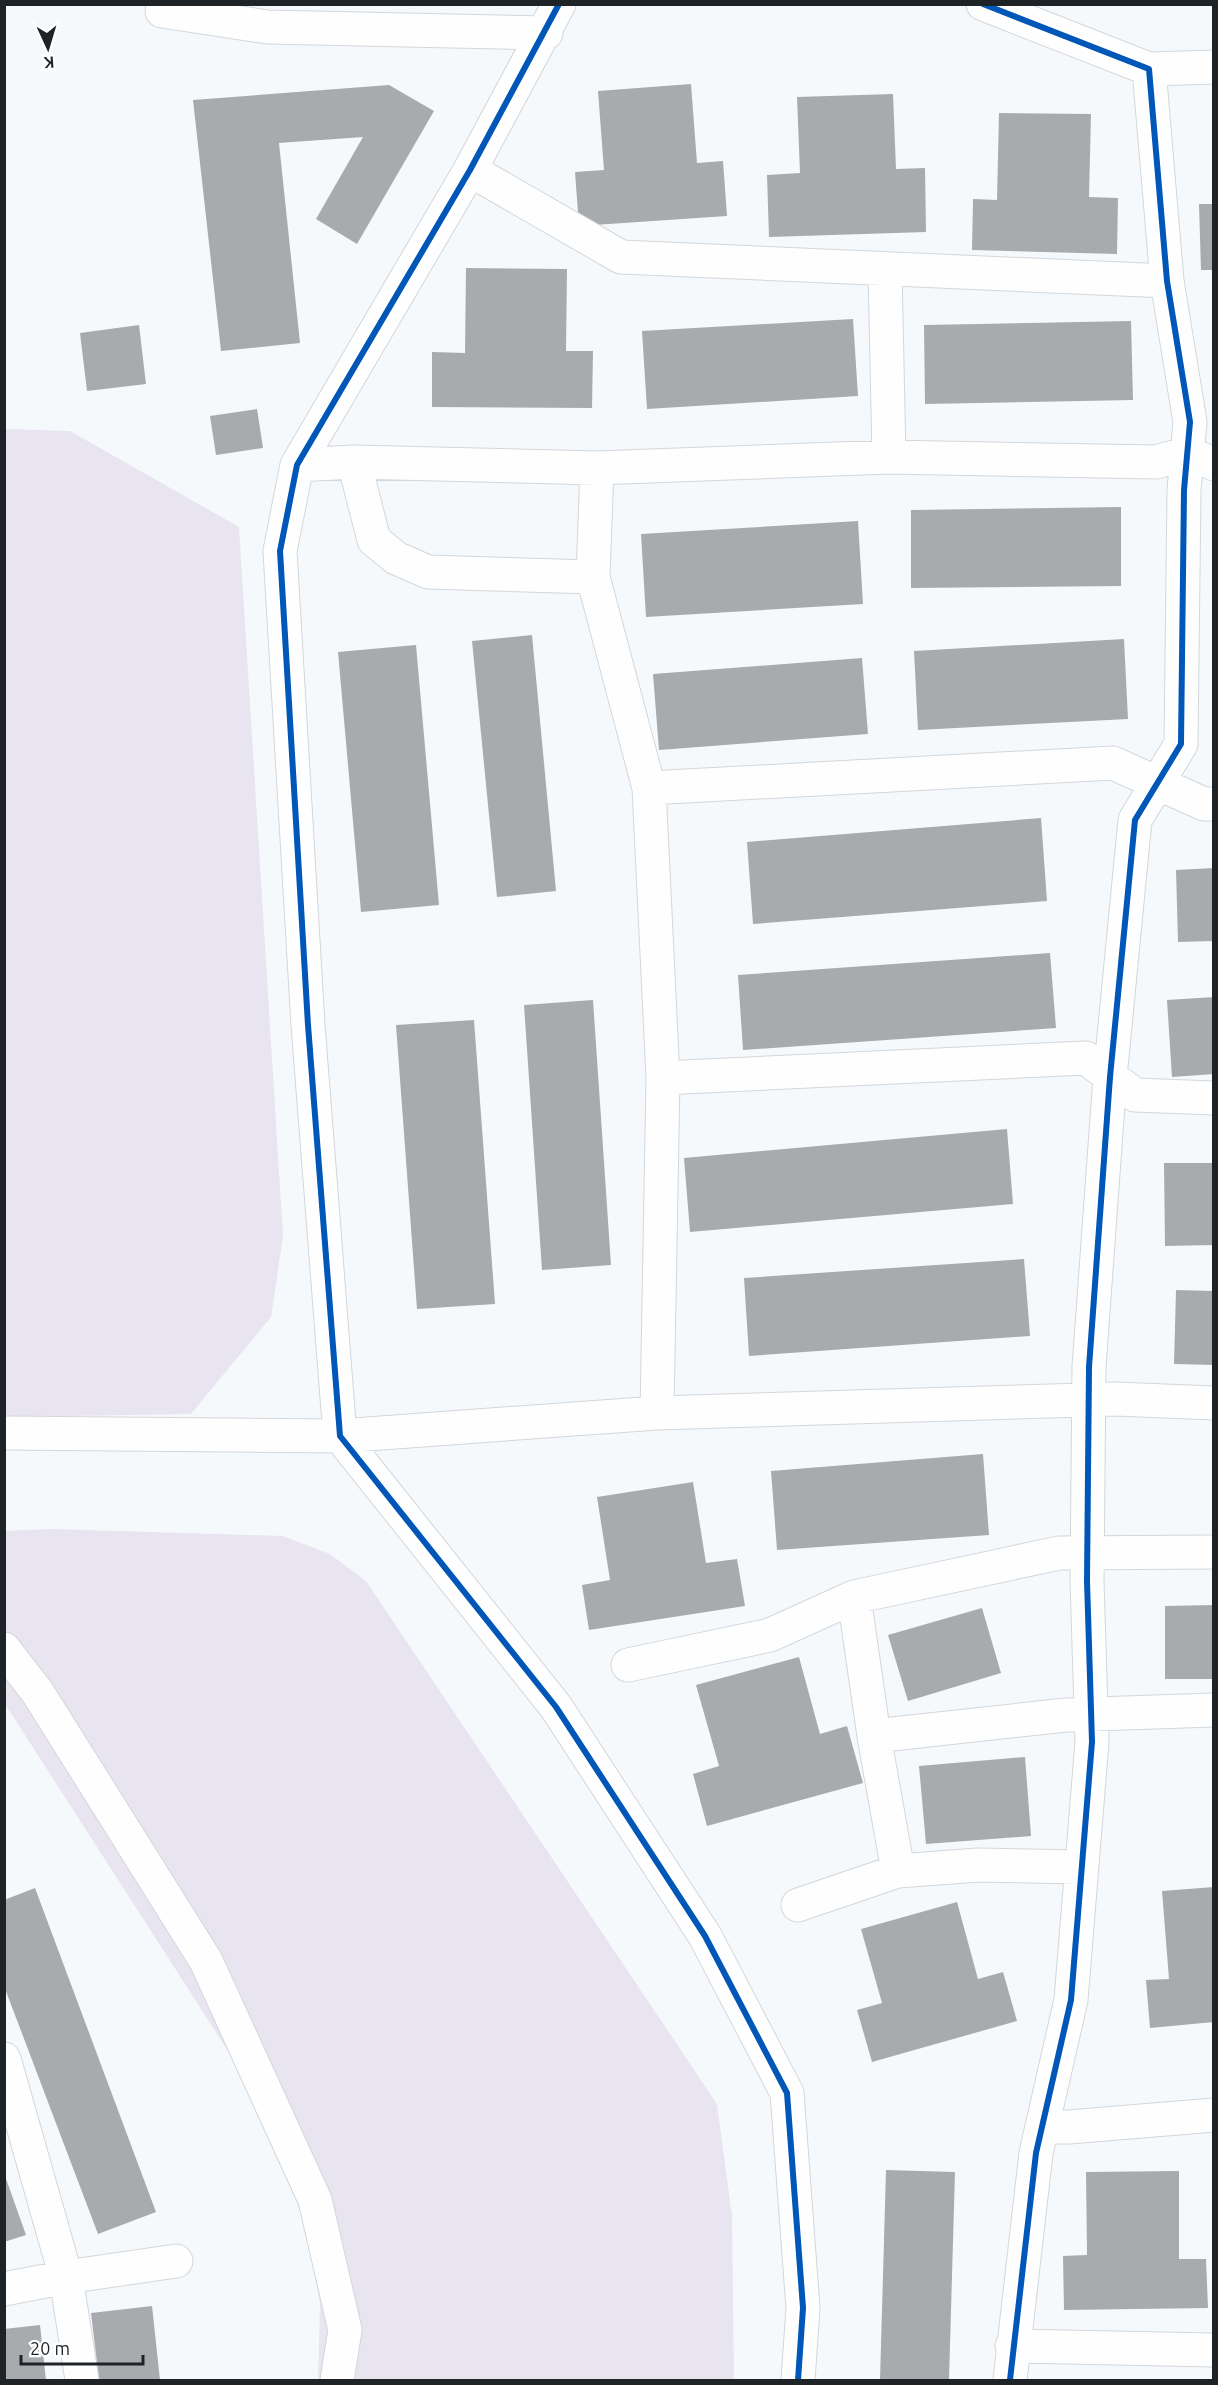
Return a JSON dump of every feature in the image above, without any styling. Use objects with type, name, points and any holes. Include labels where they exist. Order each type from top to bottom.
[{"type":"street","points":[[983,4],[1149,69],[1214,67]]},
{"type":"street","points":[[162,10],[268,27],[553,19]]},
{"type":"street","points":[[553,19],[470,170],[297,465],[280,551],[308,1025],[340,1436],[556,1707],[705,1936],[787,2094],[803,2308],[798,2380]]},
{"type":"street","points":[[1010,2380],[1012,2346],[1036,2153],[1071,2000],[1082,1867],[1092,1742],[1087,1553],[1088,1400],[1110,1077],[1135,820],[1181,744],[1184,490],[1201,459],[1190,422],[1167,282],[1149,69]]},
{"type":"street","points":[[470,170],[621,257],[1167,282]]},
{"type":"street","points":[[885,270],[889,458]]},
{"type":"street","points":[[297,465],[354,462],[597,468],[889,458],[1156,462],[1201,459]]},
{"type":"street","points":[[354,462],[374,540],[396,558],[428,572],[593,577]]},
{"type":"street","points":[[597,468],[593,577],[649,788],[663,1078],[657,1413]]},
{"type":"street","points":[[649,788],[1113,763],[1204,804],[1214,804]]},
{"type":"street","points":[[663,1078],[1086,1058],[1135,1095],[1214,1098]]},
{"type":"street","points":[[4,1433],[340,1436],[657,1413],[1088,1400],[1214,1403]]},
{"type":"street","points":[[628,1665],[770,1635],[854,1597],[1059,1553],[1214,1552]]},
{"type":"street","points":[[854,1597],[874,1736],[898,1871]]},
{"type":"street","points":[[4,1649],[38,1693],[206,1961],[315,2200],[345,2330],[337,2380]]},
{"type":"street","points":[[874,1736],[1065,1715],[1214,1710]]},
{"type":"street","points":[[798,1905],[898,1871],[978,1865],[1082,1867]]},
{"type":"street","points":[[4,2059],[66,2277],[82,2380]]},
{"type":"street","points":[[1042,2127],[1069,2127],[1214,2115]]},
{"type":"street","points":[[4,2289],[66,2277],[176,2261]]},
{"type":"street","points":[[1012,2346],[1214,2350]]},
{"type":"shaded area","points":[[5,429],[70,431],[239,527],[283,1236],[271,1317],[191,1414],[5,1417]]},
{"type":"shaded area","points":[[53,1529],[283,1536],[330,1554],[366,1581],[717,2104],[732,2216],[734,2380],[318,2380],[320,2303],[304,2219],[244,2076],[5,1704],[4,1531]]},
{"type":"building","points":[[691,84],[697,163],[723,161],[727,216],[579,226],[575,172],[604,170],[598,91]]},
{"type":"building","points":[[389,85],[434,111],[357,244],[316,219],[363,137],[279,143],[300,343],[221,351],[193,100]]},
{"type":"building","points":[[893,94],[896,169],[925,168],[926,232],[769,237],[767,175],[800,173],[797,97]]},
{"type":"building","points":[[999,113],[1091,114],[1089,197],[1118,198],[1117,254],[972,250],[973,199],[997,200]]},
{"type":"building","points":[[1199,204],[1214,204],[1214,270],[1201,270]]},
{"type":"building","points":[[466,268],[567,269],[566,351],[593,351],[592,408],[432,407],[432,352],[465,353]]},
{"type":"building","points":[[853,319],[858,396],[647,409],[642,331]]},
{"type":"building","points":[[1131,321],[1133,400],[925,404],[924,325]]},
{"type":"building","points":[[139,325],[146,384],[87,391],[80,333]]},
{"type":"building","points":[[257,409],[263,448],[216,455],[210,416]]},
{"type":"building","points":[[1121,507],[1121,586],[911,588],[911,510]]},
{"type":"building","points":[[858,521],[863,604],[646,617],[641,534]]},
{"type":"building","points":[[532,635],[556,891],[497,897],[472,641]]},
{"type":"building","points":[[1124,639],[1128,719],[918,730],[914,651]]},
{"type":"building","points":[[416,645],[439,905],[361,912],[338,652]]},
{"type":"building","points":[[862,658],[868,734],[659,750],[653,674]]},
{"type":"building","points":[[1041,818],[1047,901],[753,924],[747,842]]},
{"type":"building","points":[[1214,868],[1214,941],[1178,942],[1176,870]]},
{"type":"building","points":[[1050,953],[1056,1028],[743,1050],[738,975]]},
{"type":"building","points":[[1214,997],[1214,1074],[1172,1077],[1167,1000]]},
{"type":"building","points":[[593,1000],[611,1265],[542,1270],[524,1005]]},
{"type":"building","points":[[474,1020],[495,1304],[417,1309],[396,1025]]},
{"type":"building","points":[[1007,1129],[1013,1204],[690,1232],[684,1158]]},
{"type":"building","points":[[1164,1163],[1214,1163],[1214,1245],[1165,1246]]},
{"type":"building","points":[[1024,1259],[1030,1336],[749,1356],[744,1278]]},
{"type":"building","points":[[1176,1290],[1214,1291],[1214,1365],[1174,1364]]},
{"type":"building","points":[[983,1454],[989,1535],[777,1550],[771,1471]]},
{"type":"building","points":[[693,1482],[706,1563],[737,1559],[745,1606],[589,1630],[582,1585],[610,1580],[597,1497]]},
{"type":"building","points":[[1214,1605],[1214,1679],[1165,1679],[1165,1606]]},
{"type":"building","points":[[982,1608],[1001,1673],[908,1701],[888,1635]]},
{"type":"building","points":[[799,1657],[820,1734],[847,1726],[863,1783],[707,1826],[693,1774],[719,1766],[696,1685]]},
{"type":"building","points":[[1025,1757],[1031,1836],[926,1844],[919,1766]]},
{"type":"building","points":[[1214,1887],[1214,2022],[1150,2028],[1146,1980],[1169,1979],[1162,1891]]},
{"type":"building","points":[[35,1888],[156,2212],[98,2234],[4,1986],[4,1900]]},
{"type":"building","points":[[957,1902],[978,1979],[1003,1972],[1017,2021],[872,2062],[857,2010],[882,2003],[861,1929]]},
{"type":"building","points":[[886,2170],[955,2172],[949,2380],[880,2380]]},
{"type":"building","points":[[1179,2171],[1179,2259],[1206,2259],[1208,2308],[1064,2310],[1063,2256],[1087,2255],[1086,2172]]},
{"type":"building","points":[[4,2173],[26,2235],[4,2242]]},
{"type":"building","points":[[152,2306],[160,2380],[99,2380],[91,2313]]},
{"type":"building","points":[[40,2325],[46,2380],[4,2380],[4,2329]]},
{"type":"cycle path","points":[[559,4],[470,170],[297,465],[280,551],[308,1025],[340,1436],[556,1707],[705,1936],[787,2093],[803,2308],[798,2380]]},
{"type":"cycle path","points":[[983,4],[1149,69],[1167,281],[1190,422],[1184,490],[1181,744],[1135,820],[1110,1077],[1089,1367],[1087,1581],[1092,1742],[1071,2000],[1036,2153],[1010,2380]]}]
